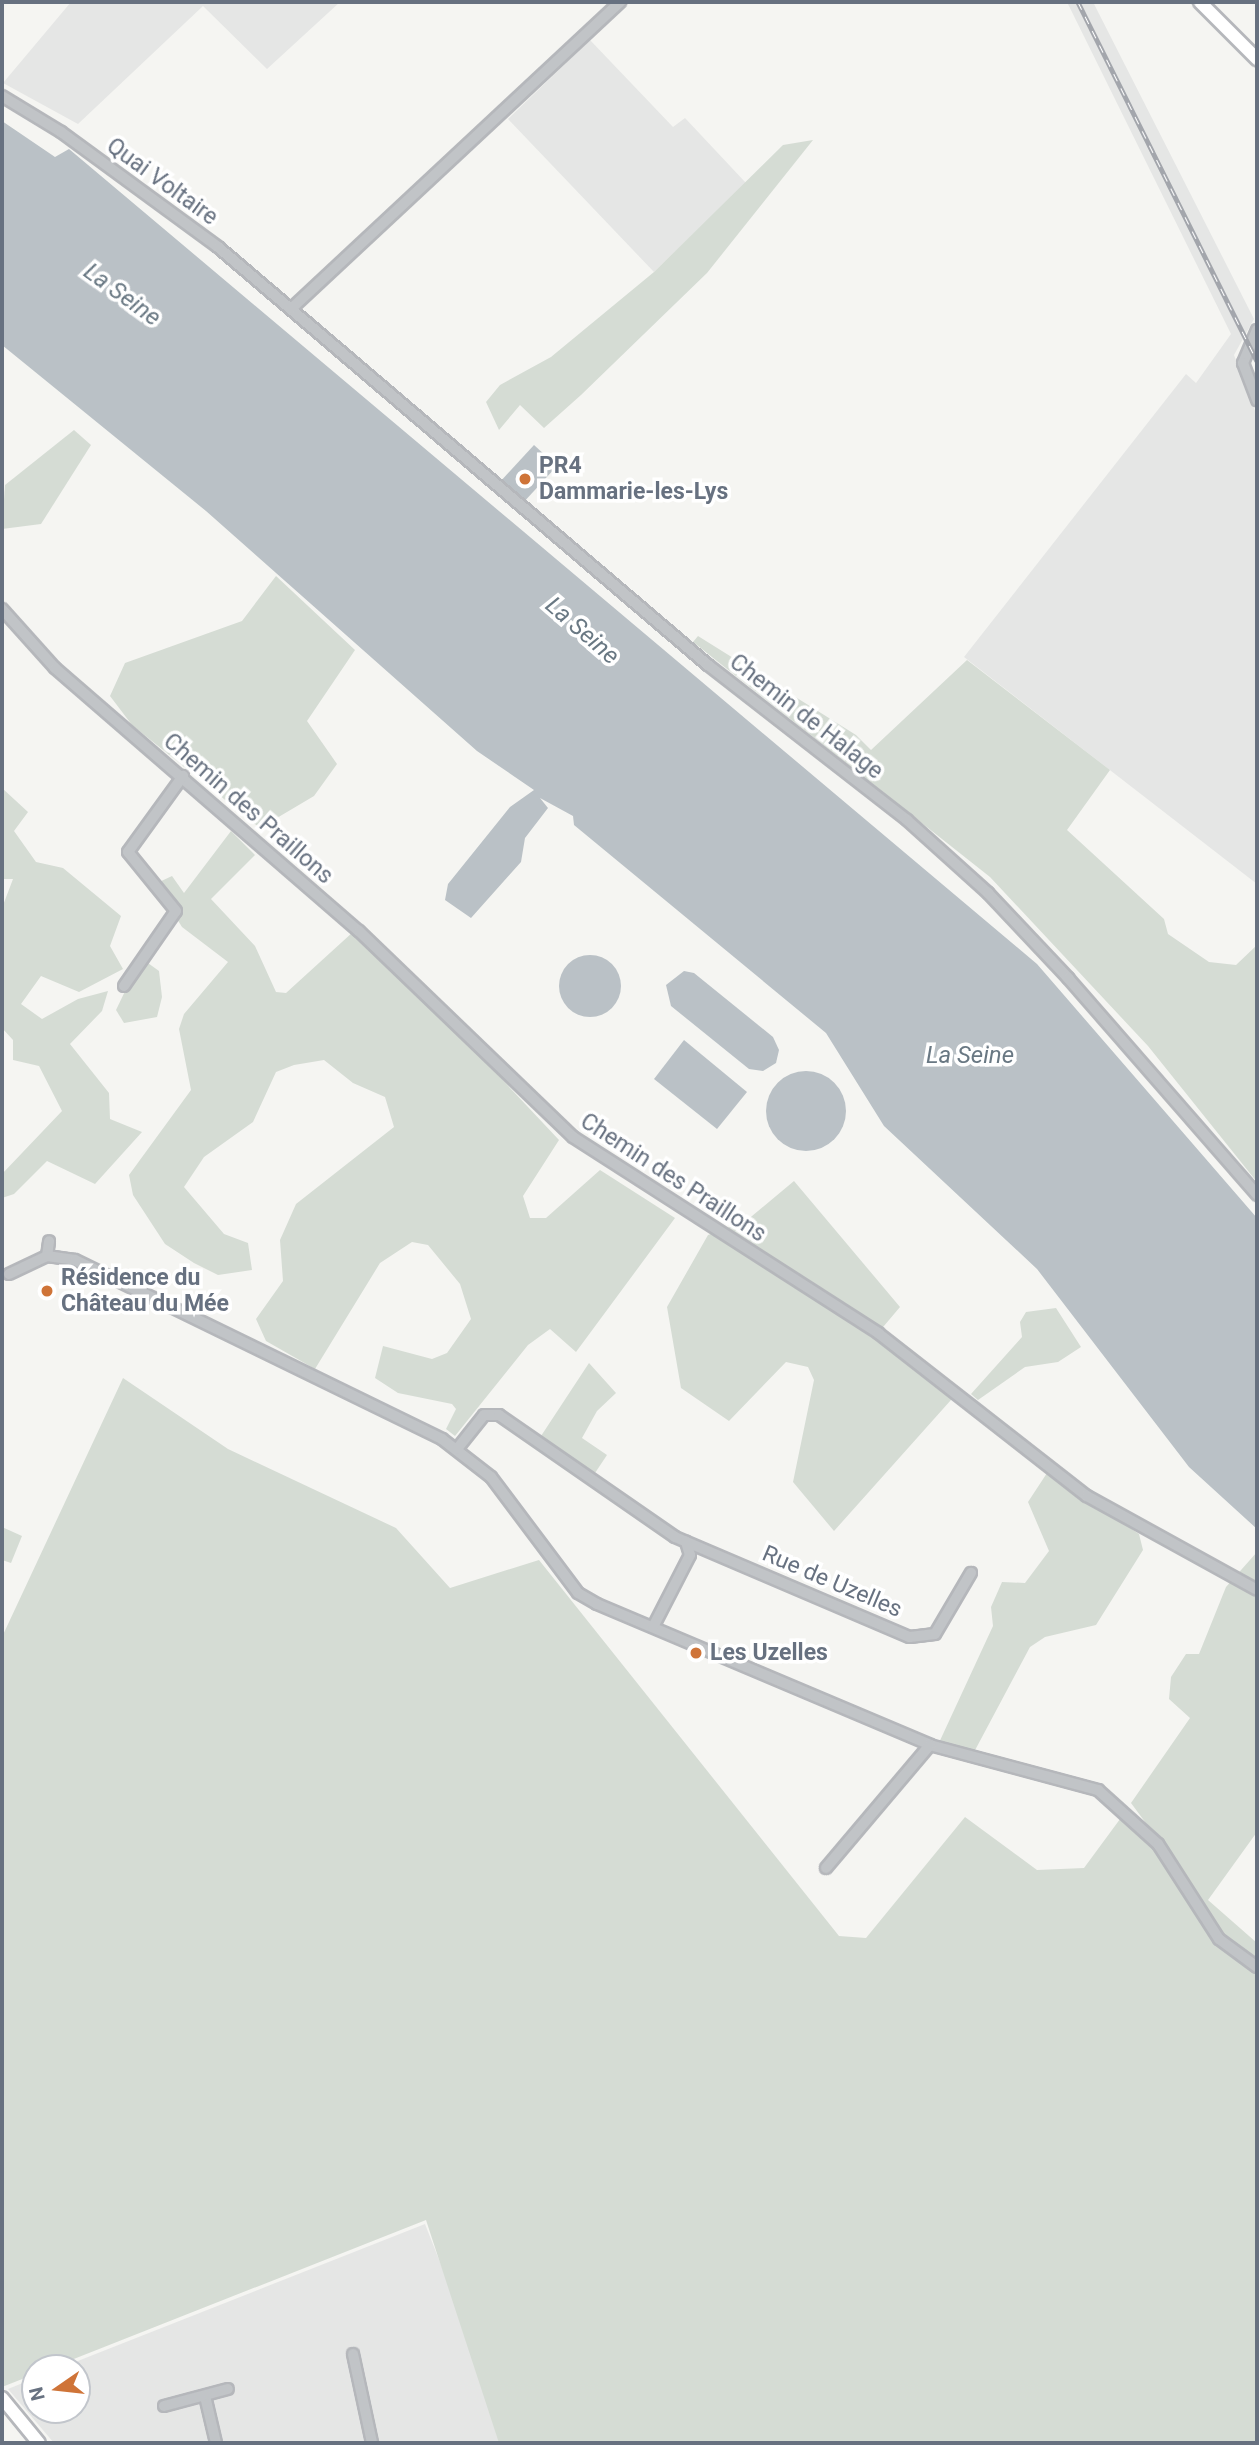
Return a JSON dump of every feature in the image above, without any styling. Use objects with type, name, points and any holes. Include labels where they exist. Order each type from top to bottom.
[{"type":"main road","points":[[1200,2],[1257,59]]},
{"type":"main road","points":[[2,2398],[39,2443]]},
{"type":"street","points":[[292,308],[620,2]]},
{"type":"street","name":"Quai Voltaire","points":[[2,96],[61,132],[207,239],[292,308]]},
{"type":"street","name":"Chemin de Halage","points":[[292,308],[708,665],[907,820],[988,893],[1257,1195]]},
{"type":"street","points":[[1257,330],[1243,363],[1257,400]]},
{"type":"street","name":"Chemin des Praillons","points":[[2,609],[55,668],[183,776],[438,1004],[573,1137],[878,1333],[1087,1496],[1257,1590]]},
{"type":"street","points":[[124,986],[176,911],[128,852],[183,776]]},
{"type":"street","points":[[47,1256],[49,1241]]},
{"type":"street","points":[[2,1284],[5,1272],[47,1256],[75,1260],[121,1280],[457,1449],[491,1477],[578,1593],[930,1745],[1098,1790],[1158,1844],[1219,1938],[1257,1967]]},
{"type":"street","name":"Rue de Uzelles","points":[[457,1449],[484,1415],[499,1415],[686,1542],[799,1587],[875,1626],[924,1640],[935,1634],[971,1573]]},
{"type":"street","points":[[653,1627],[690,1555],[686,1542]]},
{"type":"street","points":[[826,1868],[930,1745]]},
{"type":"street","points":[[353,2354],[372,2443]]},
{"type":"street","points":[[164,2406],[228,2389]]},
{"type":"street","points":[[205,2396],[216,2443]]},
{"type":"shaded area","points":[[71,2],[340,2],[267,69],[203,6],[78,124],[3,83]]},
{"type":"shaded area","points":[[1067,2],[1093,2],[1254,319],[1234,355],[1257,416],[1257,884],[964,657],[1186,374],[1196,383],[1231,334]]},
{"type":"shaded area","points":[[590,40],[673,127],[685,118],[746,183],[654,272],[508,119]]},
{"type":"shaded area","points":[[813,140],[707,273],[581,395],[544,428],[520,405],[499,430],[486,402],[500,385],[551,357],[654,272],[783,145]]},
{"type":"shaded area","points":[[74,430],[91,445],[41,524],[2,529],[5,485]]},
{"type":"shaded area","points":[[276,576],[355,650],[307,721],[337,764],[314,796],[260,828],[132,725],[110,696],[125,663],[242,621]]},
{"type":"shaded area","points":[[698,636],[856,735],[871,750],[967,660],[1110,770],[1067,830],[1164,919],[1168,934],[1209,962],[1236,965],[1257,945],[1257,1182],[1148,1046],[990,877],[693,642]]},
{"type":"shaded area","points":[[2,788],[28,812],[14,831],[36,862],[63,868],[121,916],[110,946],[123,969],[79,992],[41,976],[21,1004],[42,1019],[78,999],[108,991],[102,1011],[70,1044],[109,1093],[110,1119],[142,1132],[95,1184],[47,1161],[14,1194],[2,1198],[2,1174],[62,1111],[39,1066],[13,1060],[13,1040],[2,1028],[2,908],[13,879],[2,879]]},
{"type":"shaded area","points":[[231,831],[255,855],[211,899],[255,946],[276,992],[286,993],[353,932],[422,994],[559,1140],[523,1196],[530,1218],[546,1218],[600,1170],[675,1218],[576,1352],[550,1329],[528,1345],[455,1436],[446,1429],[456,1409],[452,1404],[398,1393],[375,1378],[383,1346],[432,1359],[447,1353],[471,1319],[460,1284],[428,1245],[412,1242],[380,1263],[315,1369],[266,1341],[256,1319],[283,1281],[280,1240],[296,1204],[394,1127],[385,1097],[353,1083],[324,1060],[294,1065],[276,1072],[253,1122],[204,1157],[184,1187],[224,1234],[248,1243],[252,1270],[218,1275],[194,1263],[165,1244],[133,1195],[129,1175],[191,1090],[179,1029],[184,1014],[228,962],[182,927],[155,884],[172,876],[184,893]]},
{"type":"shaded area","points":[[141,958],[159,971],[162,997],[157,1017],[124,1023],[116,1010]]},
{"type":"shaded area","points":[[794,1181],[900,1307],[878,1333],[959,1391],[834,1531],[793,1482],[814,1380],[808,1367],[786,1362],[729,1421],[681,1388],[667,1307],[708,1235],[746,1221]]},
{"type":"shaded area","points":[[1056,1308],[1081,1347],[1058,1362],[1025,1367],[978,1400],[971,1394],[1022,1337],[1020,1322],[1026,1312]]},
{"type":"shaded area","points":[[589,1363],[616,1393],[597,1411],[582,1438],[607,1455],[595,1473],[541,1436]]},
{"type":"shaded area","points":[[123,1378],[228,1449],[396,1528],[450,1588],[539,1560],[839,1936],[866,1938],[965,1817],[1037,1870],[1084,1868],[1123,1815],[1188,1880],[1131,1803],[1190,1718],[1169,1699],[1171,1677],[1186,1654],[1199,1654],[1226,1587],[1257,1552],[1257,1832],[1208,1900],[1257,1943],[1257,2443],[499,2443],[426,2220],[86,2354],[21,2354],[21,2380],[2,2387],[2,1637]]},
{"type":"shaded area","points":[[1047,1473],[1139,1534],[1143,1550],[1096,1625],[1045,1637],[1030,1647],[973,1754],[937,1747],[993,1626],[991,1607],[1002,1582],[1025,1583],[1049,1551],[1028,1502]]},
{"type":"shaded area","points":[[2,1527],[22,1536],[11,1563],[2,1560]]},
{"type":"shaded area","points":[[425,2224],[511,2443],[54,2443],[38,2424],[91,2424],[91,2356]]},
{"type":"shaded area","points":[[21,2384],[21,2404],[8,2389]]},
{"type":"water","name":"La Seine","points":[[2,121],[55,157],[69,149],[1037,964],[1257,1218],[1257,1529],[1189,1467],[1037,1269],[884,1126],[826,1033],[574,825],[573,816],[540,798],[548,808],[525,838],[521,862],[471,918],[445,900],[448,884],[510,807],[534,790],[477,751],[206,511],[2,345]]},
{"type":"water","name":"PR4 Dammarie-les-Lys","points":[[534,445],[557,466],[522,504],[499,483]]},
{"type":"water","points":[[590,955],[602,957],[612,964],[619,974],[619,998],[612,1008],[602,1015],[590,1017],[578,1015],[568,1008],[561,998],[559,986],[561,974],[568,964],[578,957]]},
{"type":"water","points":[[684,971],[694,973],[773,1037],[779,1050],[776,1063],[763,1071],[749,1069],[671,1006],[666,985]]},
{"type":"water","points":[[684,1040],[747,1092],[717,1129],[654,1079]]},
{"type":"water","points":[[798,1071],[814,1071],[835,1082],[846,1103],[846,1119],[835,1140],[814,1151],[798,1151],[784,1145],[772,1133],[766,1119],[766,1103],[772,1089],[784,1077]]},
{"type":"railway","points":[[1078,2],[1257,361]]},
{"type":"place","name":"PR4 Dammarie-les-Lys","points":[[525,479]]},
{"type":"place","name":"Résidence du Château du Mée","points":[[47,1291]]},
{"type":"place","name":"Les Uzelles","points":[[696,1653]]}]
